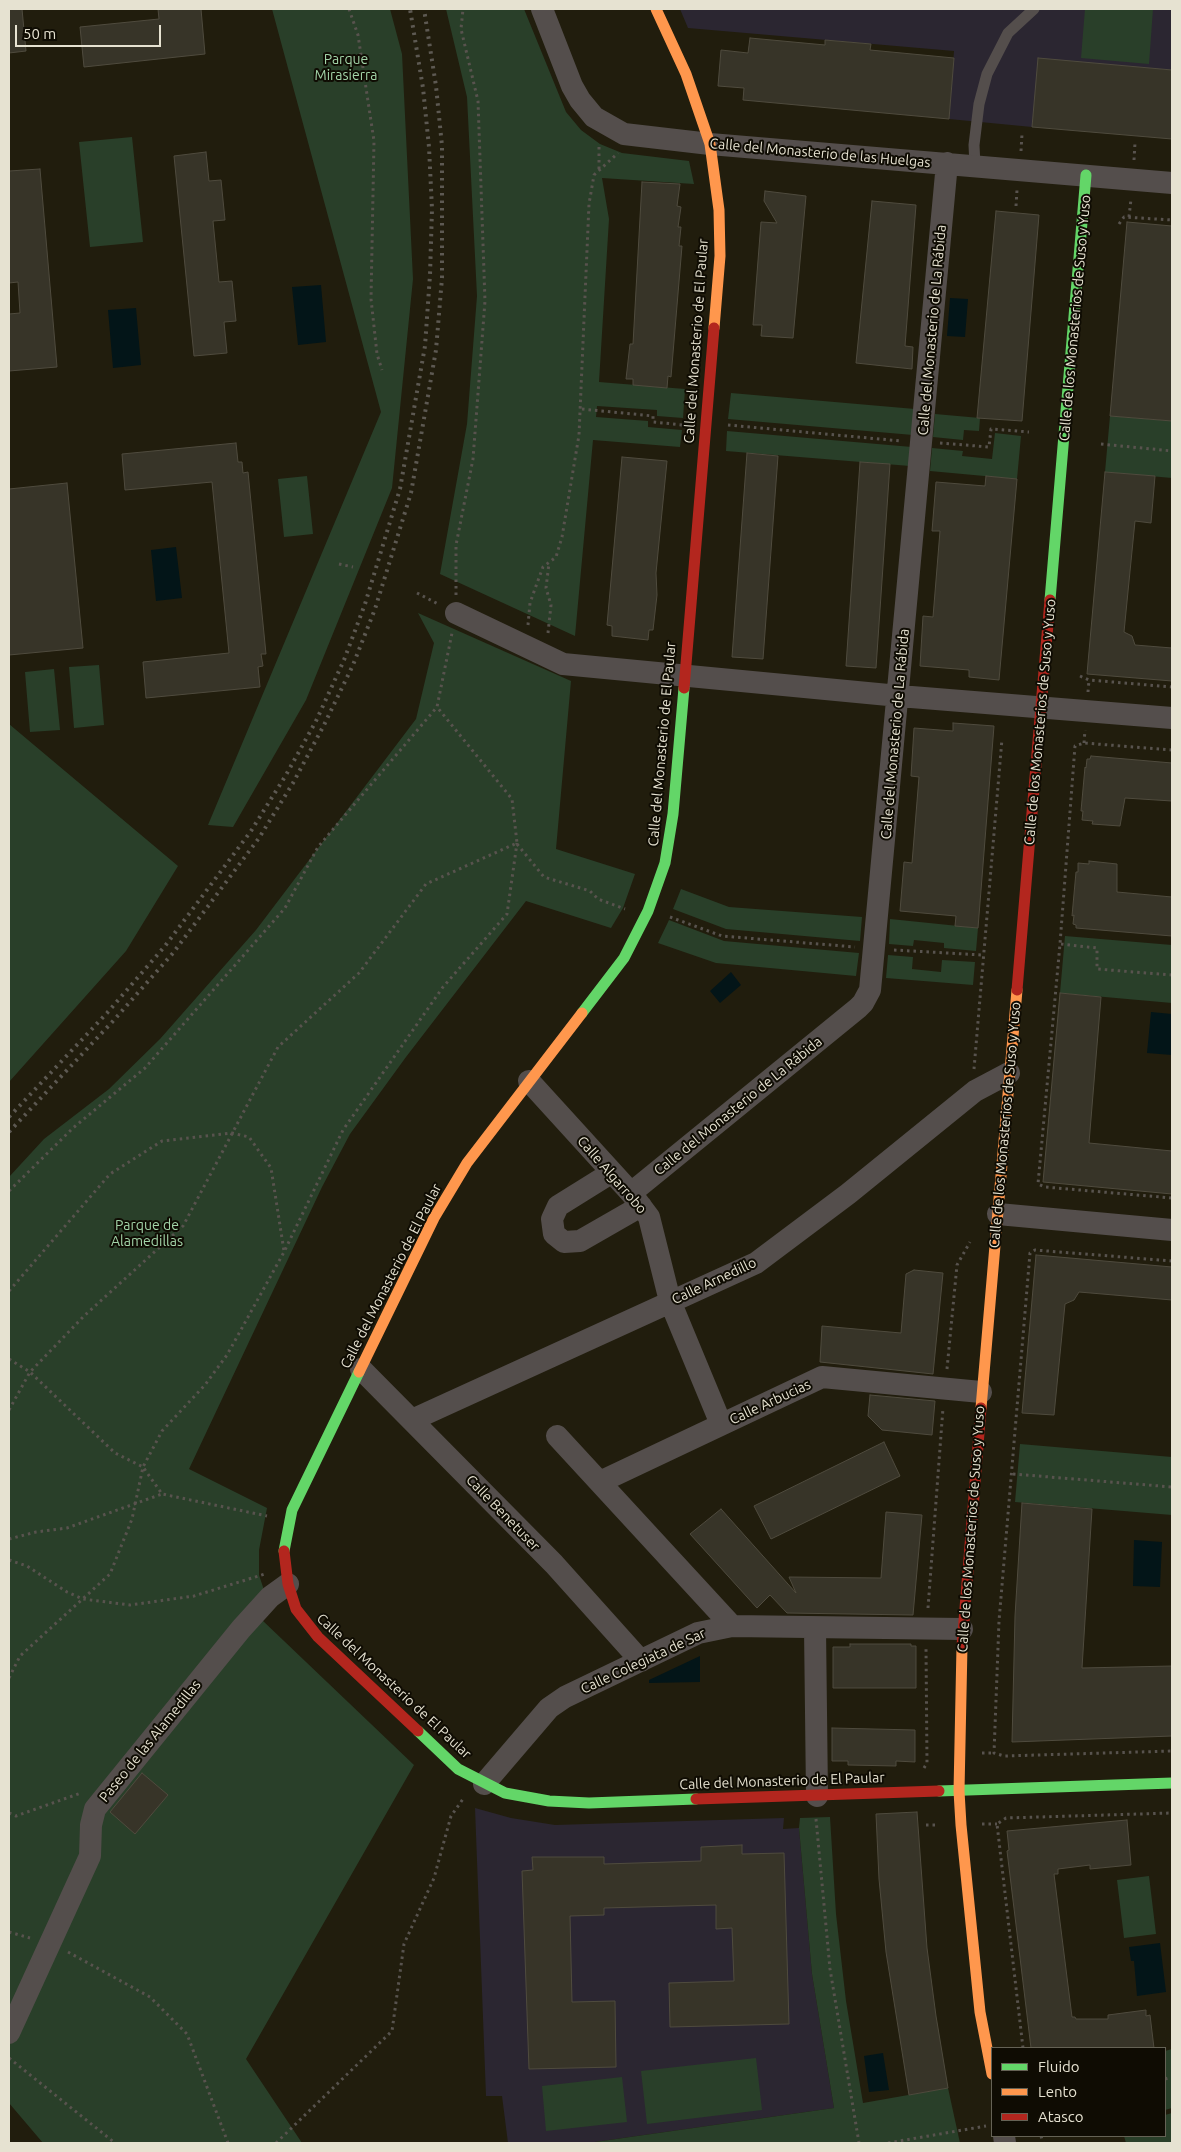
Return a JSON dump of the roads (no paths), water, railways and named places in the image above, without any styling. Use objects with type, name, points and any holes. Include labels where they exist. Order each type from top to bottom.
[{"type":"street","name":"Calle del Monasterio de las Huelgas","points":[[542,9],[572,86],[584,106],[594,117],[624,134],[710,144],[1172,183]]},
{"type":"street","name":"Calle del Monasterio de El Paular","points":[[656,9],[686,74],[710,144],[719,210],[720,256],[673,814],[665,863],[648,911],[624,958],[467,1163],[434,1218],[292,1510],[283,1556],[288,1584],[296,1609],[318,1637],[458,1769],[484,1784],[505,1793],[549,1801],[588,1802],[1172,1783]]},
{"type":"street","name":"Calle del Monasterio de La Rábida","points":[[611,1173],[558,1206],[552,1219],[554,1234],[564,1242],[580,1241],[636,1200],[867,998],[875,949],[899,696],[946,163]]},
{"type":"street","name":"Calle de los Monasterios de Suso y Yuso","points":[[991,2069],[980,2012],[969,1923],[959,1791],[962,1629],[1086,175]]},
{"type":"street","points":[[456,613],[563,664],[684,677],[1172,718]]},
{"type":"street","name":"Calle Arnedillo","points":[[412,1420],[756,1263],[848,1194],[975,1091],[1009,1073]]},
{"type":"street","name":"Calle Algarrobo","points":[[529,1081],[636,1200],[649,1218],[670,1301],[721,1424]]},
{"type":"street","points":[[998,1214],[1172,1230]]},
{"type":"street","name":"Calle Benetuser","points":[[361,1368],[554,1564],[641,1661]]},
{"type":"street","name":"Calle Arbucias","points":[[600,1482],[822,1377],[981,1392]]},
{"type":"street","points":[[557,1436],[732,1626]]},
{"type":"street","name":"Paseo de las Alamedillas","points":[[9,2033],[52,1943],[90,1856],[91,1826],[95,1809],[241,1629],[270,1597],[288,1584]]},
{"type":"street","name":"Calle Colegiata de Sar","points":[[484,1784],[549,1708],[566,1697],[698,1633],[732,1626],[962,1629]]},
{"type":"street","points":[[815,1628],[817,1796]]},
{"type":"lane","points":[[975,166],[974,145],[978,113],[987,74],[1008,33],[1034,9]]},
{"type":"railway","points":[[9,1117],[107,1013],[165,946],[251,831],[286,775],[316,721],[344,660],[365,604],[400,489],[425,346],[432,209],[429,147],[423,88],[410,9]]},
{"type":"railway","points":[[9,1132],[114,1020],[173,953],[259,838],[293,783],[324,725],[353,665],[375,609],[411,493],[436,350],[442,278],[442,146],[436,86],[424,9]]},
{"type":"park label","name":"Parque Mirasierra","points":[[346,68]]},
{"type":"park label","name":"Parque de Alamedillas","points":[[147,1234]]}]
